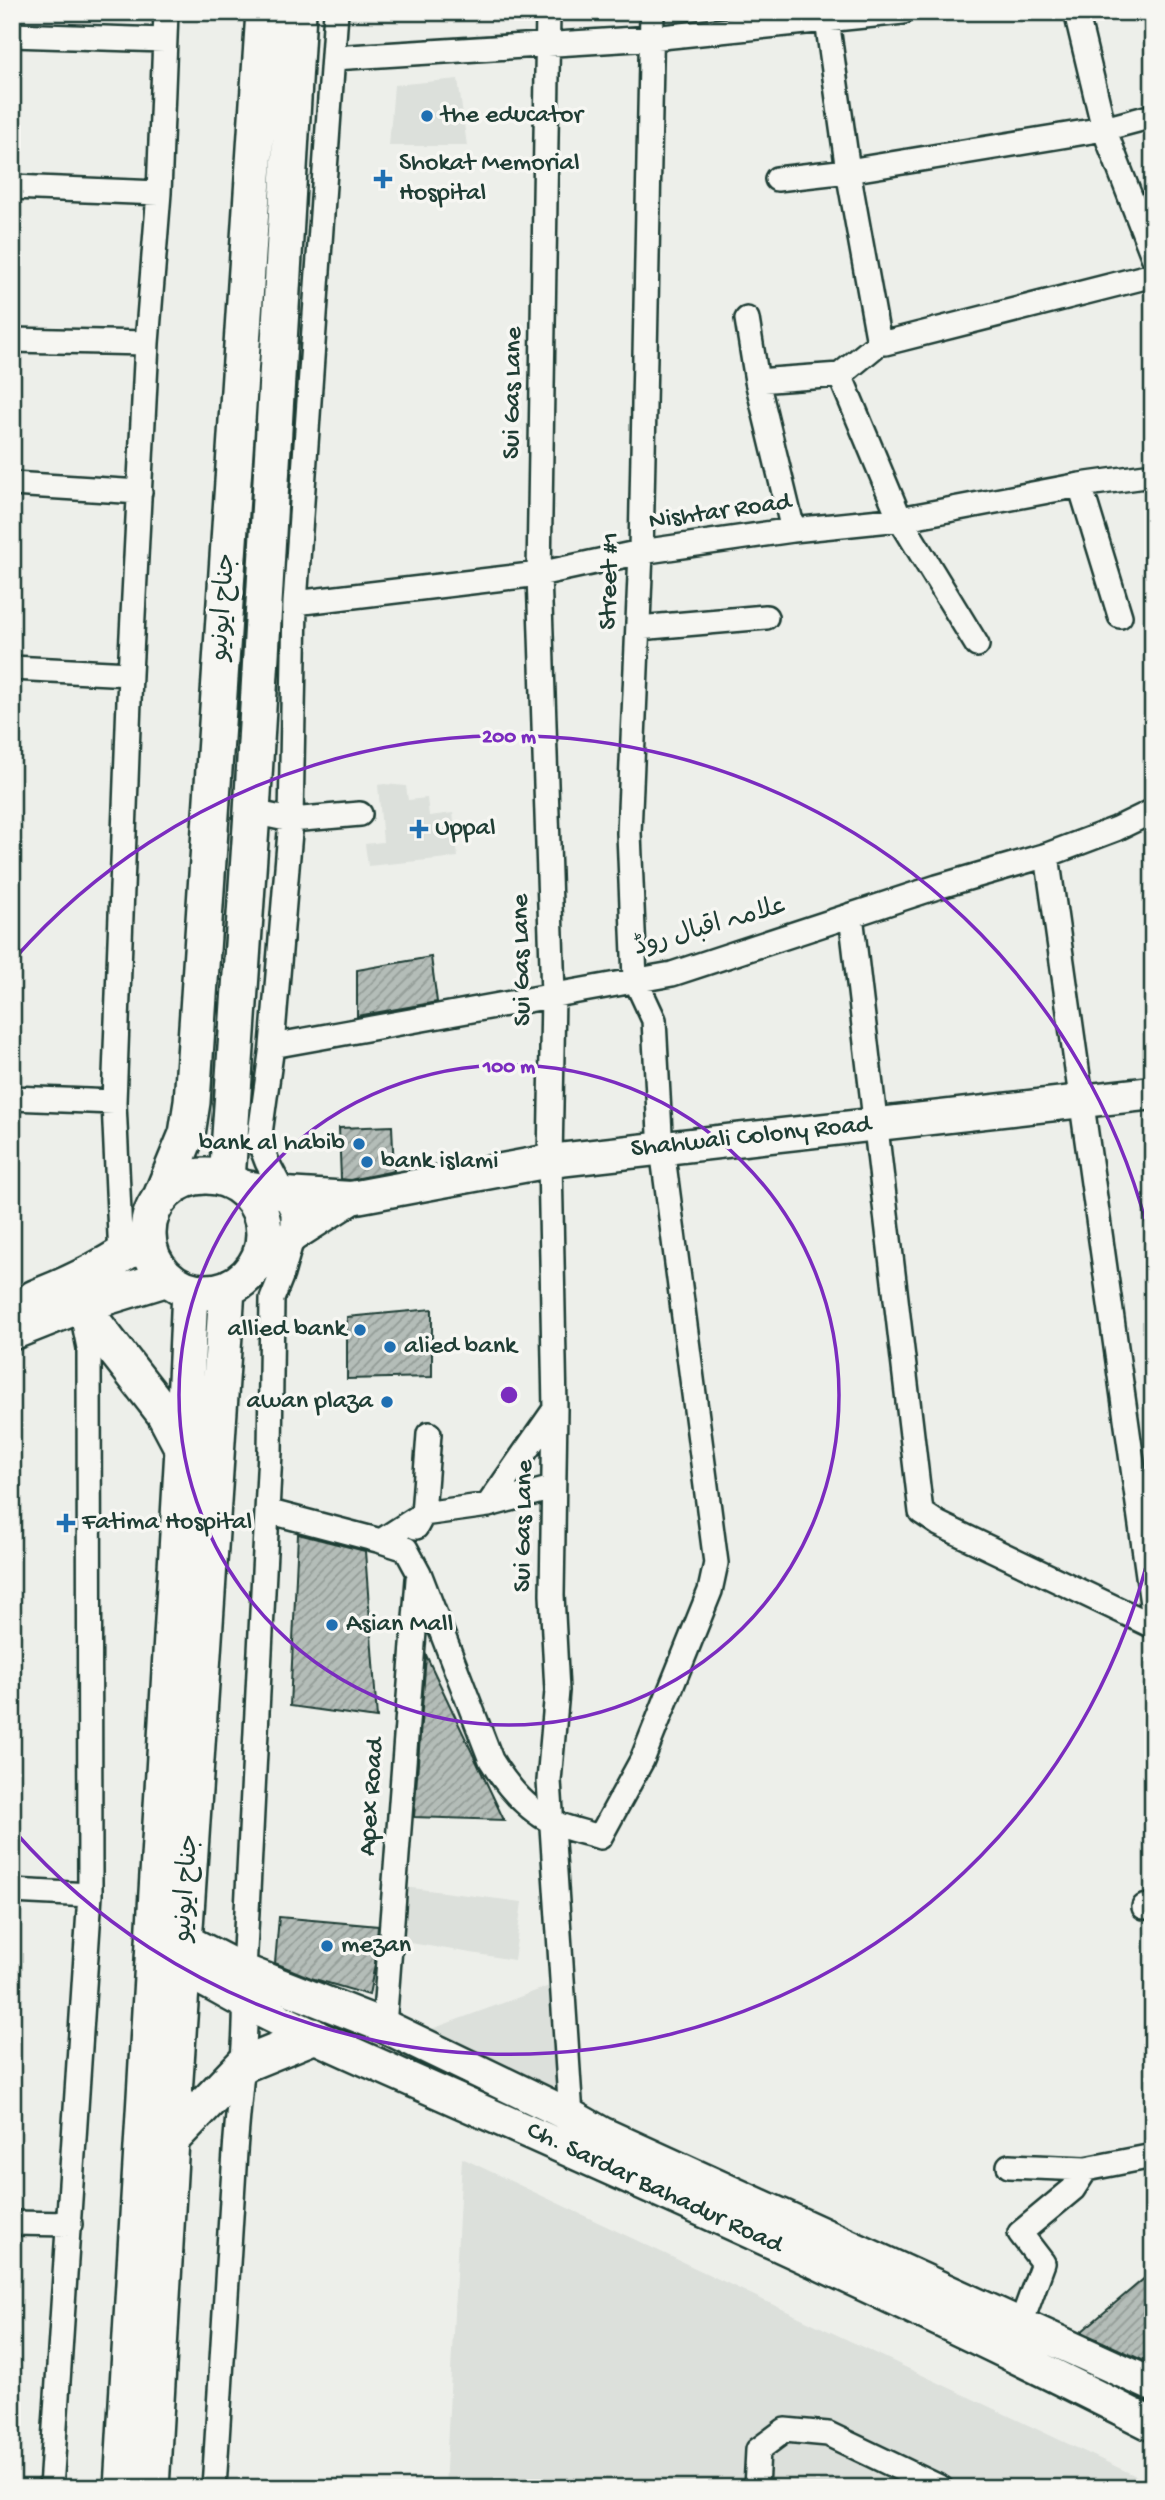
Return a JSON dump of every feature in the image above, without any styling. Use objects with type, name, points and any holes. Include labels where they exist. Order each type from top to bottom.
[{"type":"main road","name":"جناح ایونیو","points":[[161,1197],[187,1134],[192,1102],[264,12]]},
{"type":"main road","name":"جناح ایونیو","points":[[233,1183],[275,376],[298,12]]},
{"type":"main road","name":"Shahwali Colony Road","points":[[233,1183],[285,1194],[351,1198],[551,1161],[1153,1093]]},
{"type":"main road","points":[[12,1307],[71,1284],[135,1247],[161,1197],[175,1185],[191,1178],[209,1176],[233,1183],[258,1207],[265,1234],[258,1261],[233,1286],[202,1292],[179,1284],[158,1266],[151,1252],[135,1247]]},
{"type":"main road","name":"Shahwali Colony Road","points":[[233,1286],[293,1235],[351,1198]]},
{"type":"main road","name":"جناح ایونیو","points":[[151,2488],[171,2140],[168,1951],[183,1450],[179,1284]]},
{"type":"main road","points":[[12,1332],[80,1305],[179,1284]]},
{"type":"main road","name":"جناح ایونیو","points":[[122,2488],[168,1951],[233,1286]]},
{"type":"main road","points":[[80,1305],[164,1413],[183,1450]]},
{"type":"main road","name":"Ch. Sardar Bahadur Road","points":[[168,1951],[244,1971],[384,2026],[571,2116],[594,2146],[1153,2425]]},
{"type":"main road","name":"Ch. Sardar Bahadur Road","points":[[168,1951],[247,2004],[313,2036],[594,2146],[1153,2385]]},
{"type":"main road","points":[[171,2140],[244,2064],[313,2036]]},
{"type":"street","points":[[135,1247],[114,1102],[130,674],[159,193],[166,12]]},
{"type":"street","points":[[214,2488],[247,2004],[244,1971],[267,1510],[272,1299],[293,1235],[293,1212],[259,1141],[272,1046],[291,820],[295,603],[336,12]]},
{"type":"street","name":"Sui Gas Lane","points":[[548,12],[539,574],[553,995],[551,1161],[555,1409],[552,1595],[557,1691],[549,1781],[571,2116]]},
{"type":"street","name":"Street #1","points":[[551,1822],[600,1838],[642,1760],[710,1591],[716,1563],[662,1147],[654,1020],[635,979],[629,833],[641,552],[652,12]]},
{"type":"street","points":[[333,58],[652,38],[903,12]]},
{"type":"street","points":[[1076,12],[1104,129],[1153,256]]},
{"type":"street","points":[[827,20],[848,171],[879,343]]},
{"type":"street","points":[[12,35],[164,40]]},
{"type":"street","points":[[776,179],[848,171],[1104,129],[1153,116]]},
{"type":"street","points":[[12,187],[159,193]]},
{"type":"street","points":[[757,381],[840,375],[879,343],[1153,275]]},
{"type":"street","points":[[747,319],[757,381],[793,530]]},
{"type":"street","points":[[12,340],[148,343]]},
{"type":"street","points":[[840,375],[900,519],[976,645]]},
{"type":"street","points":[[275,376],[310,376]]},
{"type":"street","name":"Nishtar Road","points":[[295,603],[539,574],[641,552],[793,530],[900,519],[1080,485],[1153,475]]},
{"type":"street","points":[[12,484],[141,492]]},
{"type":"street","points":[[1080,485],[1120,616]]},
{"type":"street","points":[[638,628],[766,617]]},
{"type":"street","points":[[12,668],[130,674]]},
{"type":"street","name":"علامہ اقبال روڈ","points":[[272,1046],[672,974],[850,915],[1047,855],[1116,829],[1153,811]]},
{"type":"street","points":[[252,812],[291,820],[360,814]]},
{"type":"street","points":[[1047,855],[1153,1611]]},
{"type":"street","points":[[850,915],[921,1512],[939,1524],[1153,1626]]},
{"type":"street","points":[[12,1098],[114,1102]]},
{"type":"street","points":[[51,2488],[90,1895],[89,1348],[80,1305]]},
{"type":"street","points":[[488,1505],[555,1409]]},
{"type":"street","points":[[406,1549],[423,1514],[429,1434]]},
{"type":"street","points":[[381,1541],[423,1514],[488,1505],[553,1488]]},
{"type":"street","points":[[267,1510],[406,1549],[419,1573],[491,1760],[518,1798],[551,1822]]},
{"type":"street","name":"Apex Road","points":[[384,2026],[419,1573]]},
{"type":"street","points":[[12,1891],[90,1895]]},
{"type":"street","points":[[1009,2166],[1086,2169],[1153,2155]]},
{"type":"street","points":[[1020,2326],[1043,2263],[1020,2233],[1073,2189],[1086,2169]]},
{"type":"street","points":[[12,2223],[70,2224]]},
{"type":"street","points":[[756,2488],[758,2450],[785,2430],[828,2434],[941,2488]]},
{"type":"shaded area","name":"the educator","points":[[458,79],[467,146],[389,146],[394,85]]},
{"type":"shaded area","name":"Uppal","points":[[378,785],[406,786],[408,800],[427,798],[429,816],[453,813],[458,857],[368,866],[365,844],[383,842]]},
{"type":"shaded area","points":[[404,1887],[522,1902],[514,1960],[398,1941]]},
{"type":"shaded area","points":[[555,1984],[557,2095],[415,2035]]},
{"type":"shaded area","points":[[462,2158],[1153,2484],[1153,2488],[445,2488]]},
{"type":"building","points":[[431,957],[437,1002],[357,1016],[357,970]]},
{"type":"building","name":"bank islami","points":[[392,1126],[394,1171],[350,1180],[341,1179],[339,1128]]},
{"type":"building","name":"alied bank","points":[[432,1309],[432,1377],[347,1379],[347,1317]]},
{"type":"building","name":"Asian Mall","points":[[298,1534],[365,1551],[377,1718],[290,1706]]},
{"type":"building","points":[[426,1655],[504,1820],[414,1817]]},
{"type":"building","name":"mezan","points":[[279,1917],[378,1926],[369,1995],[311,1978],[275,1963]]},
{"type":"building","points":[[1153,2271],[1153,2365],[1081,2332]]},
{"type":"place","name":"the educator","points":[[427,116]]},
{"type":"place","name":"Shokat Memorial Hospital","points":[[383,179]]},
{"type":"place","name":"Uppal","points":[[419,829]]},
{"type":"place","name":"bank al habib","points":[[359,1144]]},
{"type":"place","name":"bank islami","points":[[367,1162]]},
{"type":"place","name":"allied bank","points":[[360,1330]]},
{"type":"place","name":"alied bank","points":[[390,1347]]},
{"type":"place","name":"awan plaza","points":[[387,1402]]},
{"type":"place","name":"Fatima Hospital","points":[[66,1523]]},
{"type":"place","name":"Asian Mall","points":[[332,1625]]},
{"type":"place","name":"mezan","points":[[327,1946]]}]
